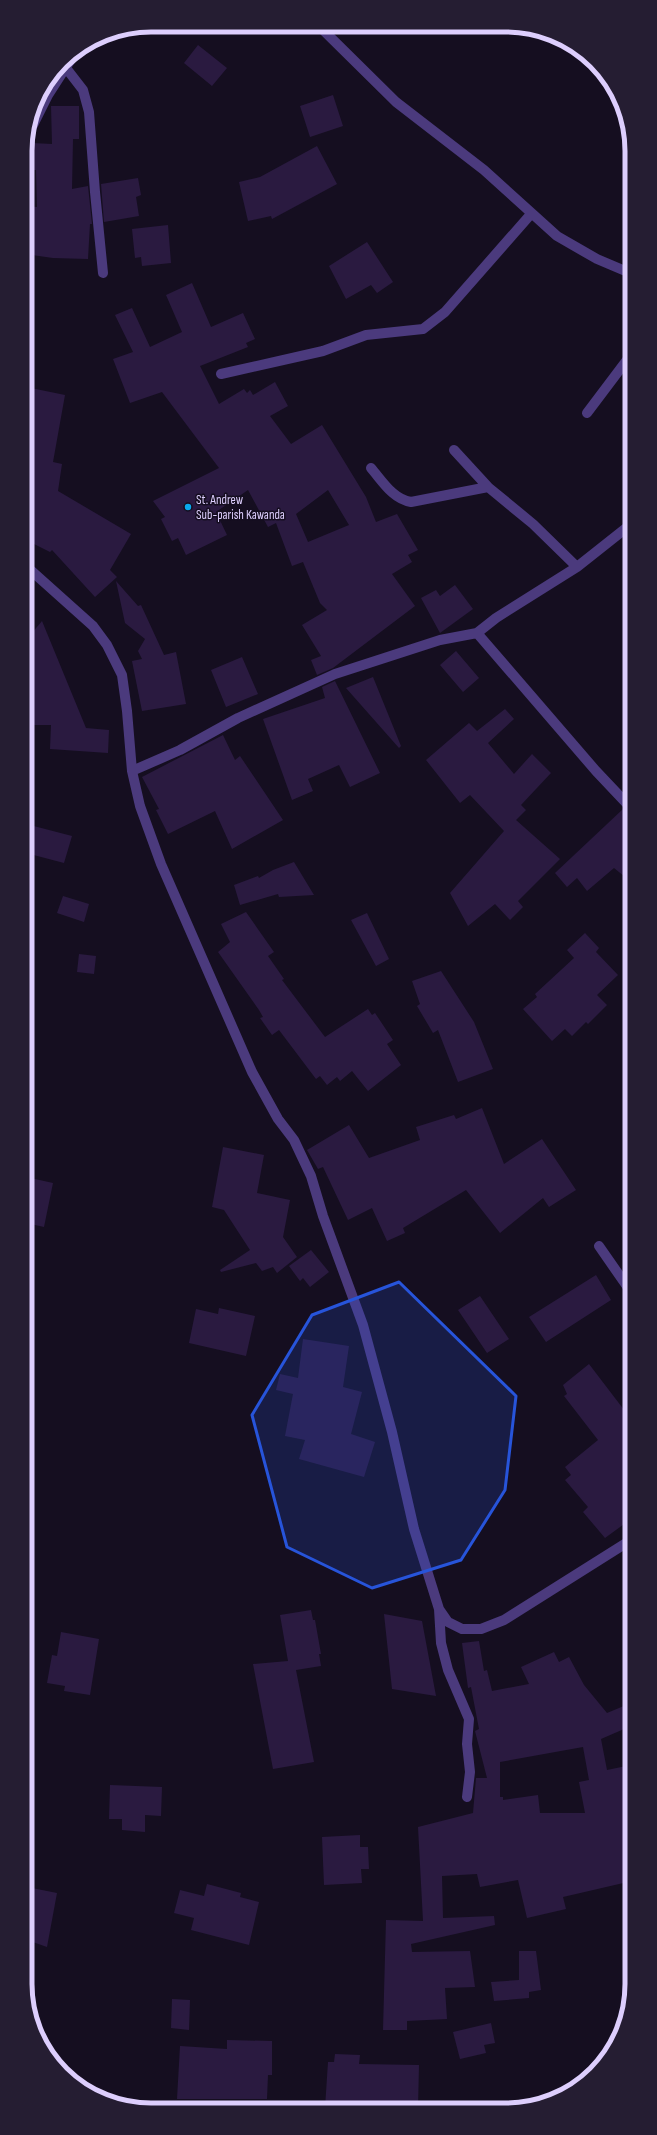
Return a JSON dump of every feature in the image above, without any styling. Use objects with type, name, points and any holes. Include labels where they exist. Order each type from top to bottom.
[{"type":"street","points":[[325,32],[396,102],[484,170],[557,236],[597,259],[625,271]]},
{"type":"street","points":[[37,117],[48,95],[66,68],[82,90],[89,112],[94,192],[103,272]]},
{"type":"street","points":[[221,374],[324,350],[366,335],[423,329],[444,312],[531,214]]},
{"type":"street","points":[[586,413],[625,362]]},
{"type":"street","points":[[454,450],[488,486],[533,524],[577,567]]},
{"type":"street","points":[[371,468],[395,496],[403,501],[411,502],[488,486]]},
{"type":"street","points":[[132,771],[180,750],[238,718],[335,674],[440,640],[477,633],[502,615],[577,567],[625,529]]},
{"type":"street","points":[[32,571],[93,626],[107,645],[122,675],[128,711],[132,771],[140,806],[161,864],[245,1058],[278,1119],[294,1140],[311,1176],[323,1216],[363,1325],[392,1432],[414,1529],[439,1609],[442,1649],[448,1670],[469,1719],[467,1744],[470,1772],[467,1796]]},
{"type":"street","points":[[477,633],[596,771],[625,802]]},
{"type":"street","points":[[599,1246],[625,1283]]},
{"type":"street","points":[[439,1609],[448,1622],[462,1629],[481,1629],[504,1620],[625,1544]]},
{"type":"highlighted area","points":[[399,1282],[516,1396],[505,1490],[461,1560],[372,1588],[287,1547],[252,1415],[312,1315]]},
{"type":"building","points":[[198,45],[227,68],[212,86],[184,63]]},
{"type":"building","points":[[333,95],[343,126],[310,137],[300,106]]},
{"type":"building","points":[[51,106],[79,106],[79,139],[73,139],[72,189],[88,186],[92,224],[90,224],[88,259],[53,258],[32,255],[32,207],[37,207],[36,170],[32,170],[32,143],[52,144]]},
{"type":"building","points":[[317,146],[337,184],[272,219],[271,216],[248,221],[239,182],[260,177]]},
{"type":"building","points":[[138,178],[141,195],[136,197],[139,216],[104,222],[101,184]]},
{"type":"building","points":[[168,225],[171,263],[142,266],[141,257],[135,258],[132,229]]},
{"type":"building","points":[[367,242],[393,282],[377,293],[371,285],[346,299],[329,266]]},
{"type":"building","points":[[192,283],[211,327],[243,313],[255,339],[246,343],[248,347],[200,366],[219,404],[244,389],[247,393],[250,390],[253,395],[275,382],[288,406],[270,416],[291,444],[322,425],[366,497],[376,522],[397,514],[418,550],[408,555],[412,562],[392,574],[415,606],[333,668],[317,675],[311,660],[321,656],[302,625],[327,610],[320,603],[303,562],[292,566],[276,523],[268,527],[248,490],[216,512],[227,535],[186,555],[178,538],[172,541],[161,519],[165,517],[153,501],[219,468],[162,392],[130,403],[113,359],[133,352],[115,315],[132,308],[150,347],[182,332],[166,295]],"holes":[[[328,490],[349,525],[308,542],[296,514]]]},
{"type":"building","points":[[32,388],[65,395],[53,462],[62,464],[58,491],[131,534],[110,570],[117,577],[95,597],[52,550],[50,552],[32,543]]},
{"type":"building","points":[[116,581],[138,606],[141,605],[164,655],[176,652],[186,704],[142,711],[132,661],[142,659],[138,651],[145,639],[125,623]]},
{"type":"building","points":[[455,585],[473,609],[440,633],[421,598],[436,590],[440,596]]},
{"type":"building","points":[[42,621],[86,728],[109,730],[108,753],[50,749],[51,725],[32,725],[32,633]]},
{"type":"building","points":[[456,651],[479,678],[463,692],[440,665]]},
{"type":"building","points":[[242,657],[258,694],[226,707],[211,670]]},
{"type":"building","points":[[373,677],[401,746],[399,748],[346,688]]},
{"type":"building","points":[[335,681],[380,773],[350,787],[339,765],[308,779],[313,791],[292,800],[263,719],[325,698],[322,687]]},
{"type":"building","points":[[505,709],[514,719],[488,743],[514,774],[532,754],[551,773],[521,805],[526,810],[516,820],[560,859],[518,901],[523,907],[510,920],[495,904],[468,926],[450,893],[504,831],[470,795],[460,803],[426,760],[469,723],[477,731]]},
{"type":"building","points":[[223,735],[235,760],[240,756],[283,820],[232,849],[215,811],[168,834],[156,810],[159,809],[142,777]]},
{"type":"building","points":[[623,809],[625,810],[625,877],[614,868],[587,891],[577,878],[567,887],[555,873]]},
{"type":"building","points":[[32,826],[72,836],[64,863],[32,855]]},
{"type":"building","points":[[294,862],[314,895],[279,897],[278,894],[240,905],[234,885],[258,876],[259,878],[273,870]]},
{"type":"building","points":[[63,896],[89,904],[84,922],[57,913]]},
{"type":"building","points":[[246,912],[274,952],[268,956],[284,979],[282,980],[325,1037],[368,1009],[372,1015],[375,1013],[393,1040],[387,1044],[401,1065],[368,1091],[352,1071],[340,1081],[337,1077],[327,1085],[320,1076],[316,1079],[279,1030],[272,1035],[260,1018],[263,1017],[259,1010],[218,952],[230,942],[221,924]]},
{"type":"building","points":[[367,913],[389,959],[376,966],[351,920]]},
{"type":"building","points":[[585,933],[599,948],[596,952],[618,975],[597,995],[607,1005],[588,1024],[586,1022],[572,1036],[565,1029],[552,1041],[523,1009],[537,997],[535,994],[574,958],[567,950]]},
{"type":"building","points":[[79,954],[96,956],[94,974],[77,972]]},
{"type":"building","points":[[441,971],[474,1022],[493,1069],[458,1082],[438,1030],[433,1033],[417,1006],[420,1004],[412,981]]},
{"type":"building","points":[[482,1108],[504,1164],[542,1139],[576,1190],[549,1207],[543,1198],[500,1233],[466,1190],[403,1228],[405,1233],[387,1241],[372,1208],[348,1220],[323,1167],[318,1169],[307,1150],[349,1125],[369,1158],[420,1140],[416,1127],[454,1115],[456,1119]]},
{"type":"building","points":[[223,1147],[264,1155],[257,1193],[290,1200],[283,1237],[297,1257],[277,1273],[273,1267],[262,1271],[256,1263],[221,1272],[220,1270],[250,1250],[224,1210],[212,1207]]},
{"type":"building","points":[[32,1178],[53,1183],[44,1227],[32,1224]]},
{"type":"building","points":[[311,1250],[329,1272],[310,1287],[303,1278],[300,1281],[289,1266]]},
{"type":"building","points":[[596,1275],[611,1300],[546,1342],[529,1317]]},
{"type":"building","points":[[480,1296],[509,1339],[487,1353],[458,1310]]},
{"type":"building","points":[[219,1308],[255,1316],[246,1356],[189,1343],[196,1309],[218,1314]]},
{"type":"building","points":[[303,1339],[349,1346],[343,1387],[362,1392],[351,1434],[375,1442],[364,1477],[299,1459],[305,1440],[285,1436],[293,1394],[276,1390],[280,1374],[298,1378]]},
{"type":"building","points":[[589,1364],[625,1411],[625,1523],[605,1538],[583,1512],[588,1507],[565,1480],[571,1475],[565,1467],[598,1440],[564,1396],[567,1394],[563,1385]]},
{"type":"building","points":[[311,1610],[313,1620],[315,1620],[321,1654],[319,1654],[321,1666],[296,1670],[314,1762],[273,1769],[253,1664],[288,1661],[280,1615]]},
{"type":"building","points":[[384,1614],[422,1621],[436,1696],[392,1689]]},
{"type":"building","points":[[61,1632],[99,1639],[90,1695],[64,1691],[65,1686],[47,1683],[52,1655],[57,1656]]},
{"type":"building","points":[[479,1641],[484,1671],[487,1670],[492,1691],[529,1684],[521,1667],[554,1652],[559,1662],[569,1657],[584,1685],[607,1713],[625,1706],[625,1729],[601,1739],[607,1770],[625,1766],[625,1883],[563,1897],[566,1909],[527,1918],[518,1880],[480,1887],[477,1874],[442,1876],[443,1918],[494,1916],[495,1925],[411,1944],[412,1952],[470,1951],[475,1987],[445,1988],[447,2019],[407,2021],[407,2030],[383,2030],[386,1920],[423,1921],[418,1827],[473,1813],[476,1778],[487,1778],[475,1731],[479,1729],[471,1687],[468,1688],[462,1643]],"holes":[[[583,1747],[589,1780],[579,1782],[585,1813],[540,1813],[538,1795],[503,1800],[503,1797],[500,1797],[500,1762]]]},
{"type":"building","points":[[110,1785],[162,1787],[161,1816],[145,1815],[145,1832],[122,1830],[122,1819],[109,1819]]},
{"type":"building","points":[[360,1835],[360,1847],[368,1847],[369,1869],[361,1869],[362,1883],[324,1885],[322,1837]]},
{"type":"building","points":[[207,1884],[241,1893],[240,1897],[259,1902],[249,1945],[191,1930],[194,1918],[174,1913],[180,1890],[204,1896]]},
{"type":"building","points":[[32,1888],[57,1893],[47,1947],[32,1942]]},
{"type":"building","points":[[519,1951],[536,1951],[541,1990],[529,1992],[529,1998],[494,2001],[491,1982],[519,1980]]},
{"type":"building","points":[[172,1999],[190,2000],[189,2030],[171,2028]]},
{"type":"building","points":[[491,2023],[495,2043],[484,2045],[486,2053],[460,2059],[453,2032]]},
{"type":"building","points":[[227,2040],[272,2041],[272,2075],[268,2075],[267,2099],[177,2099],[180,2046],[227,2049]]},
{"type":"building","points":[[335,2054],[360,2055],[359,2064],[419,2065],[418,2103],[325,2103],[328,2062],[334,2062]]},
{"type":"place","name":"St. Andrew Sub-parish Kawanda","points":[[188,507]]}]
